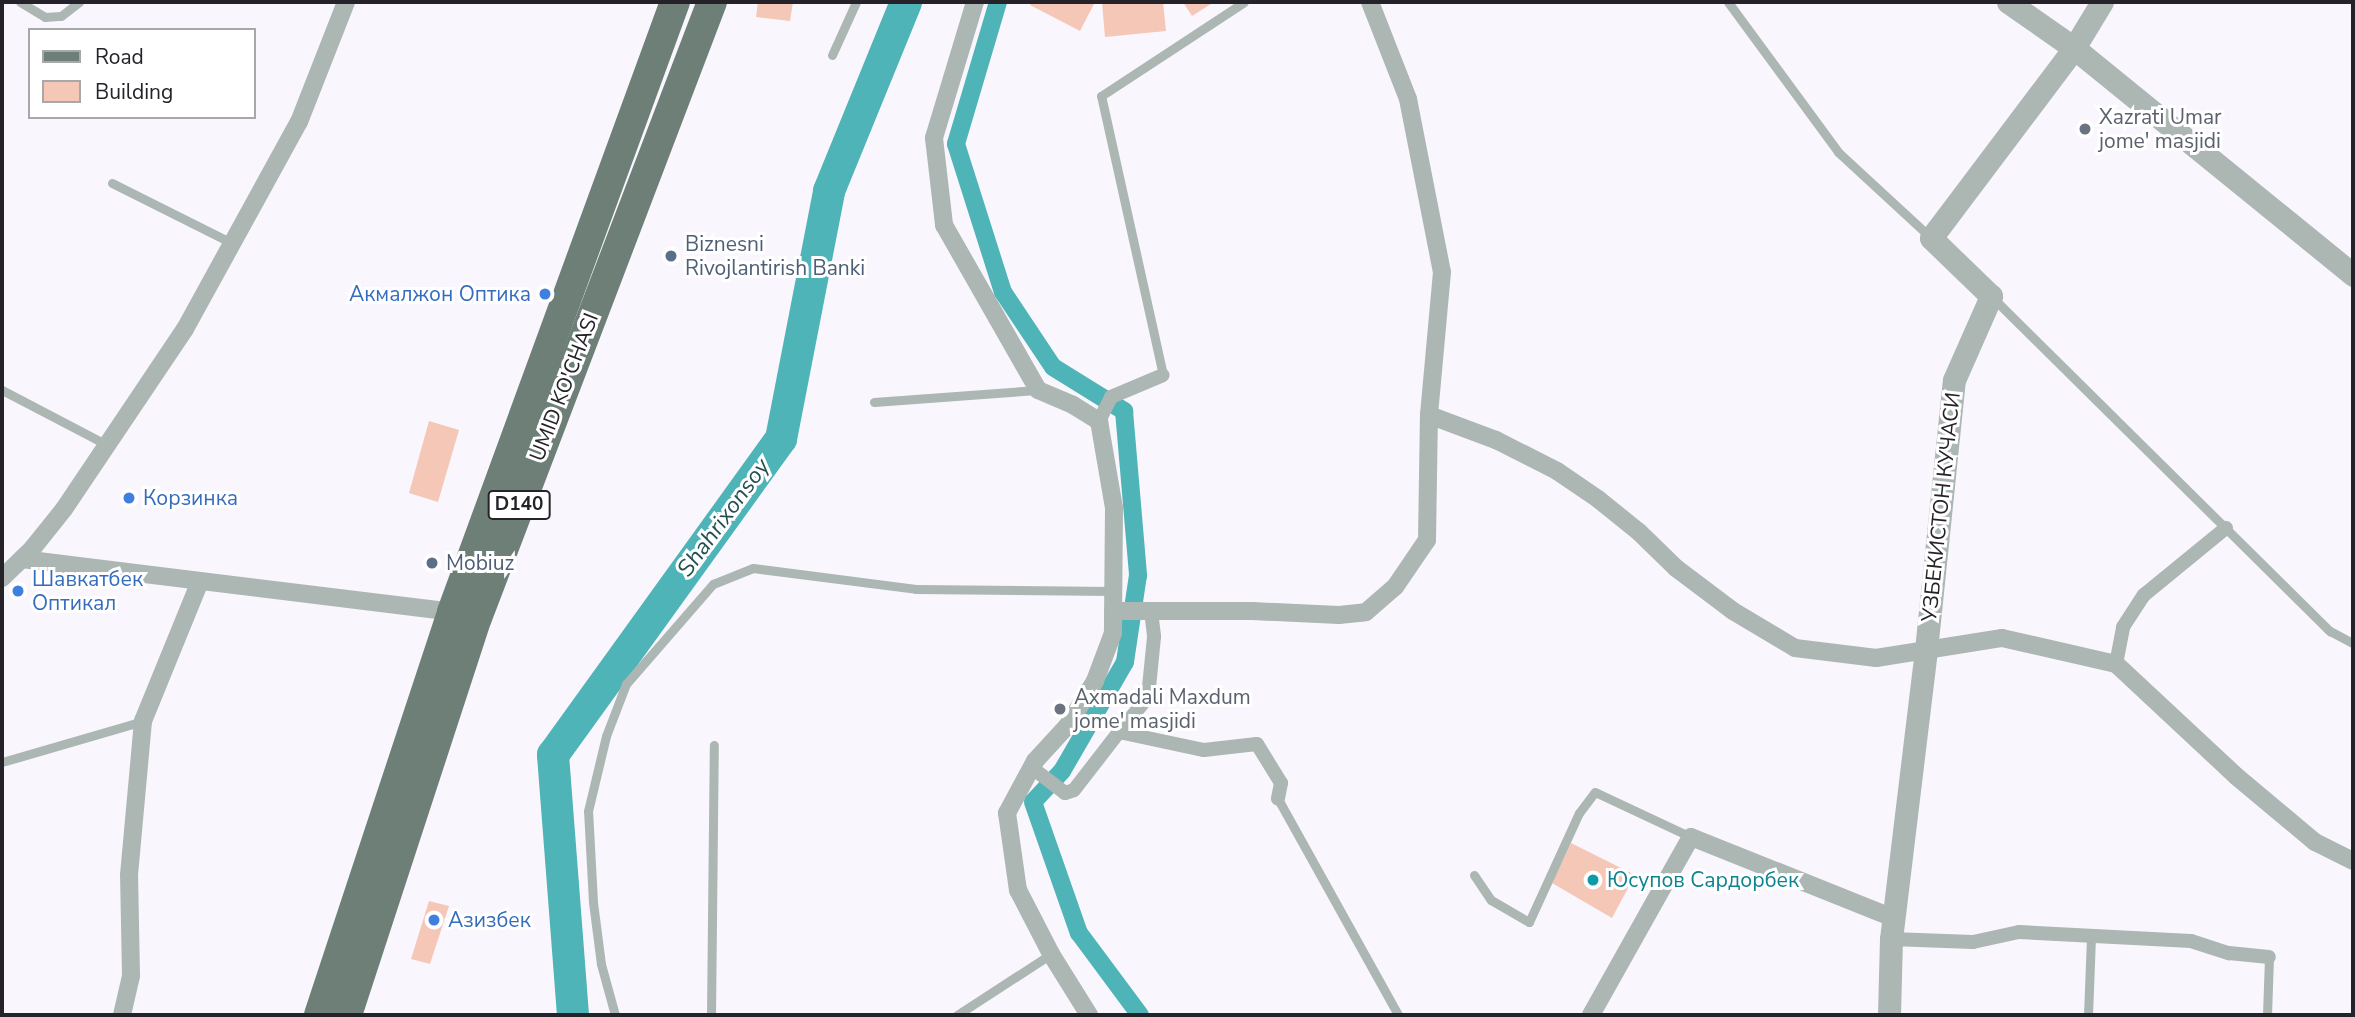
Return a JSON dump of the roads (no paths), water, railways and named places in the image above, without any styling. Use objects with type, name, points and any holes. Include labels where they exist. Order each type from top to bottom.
[{"type":"main road","name":"UMID KO'CHASI","points":[[319,1015],[452,612],[675,2]]},
{"type":"main road","name":"UMID KO'CHASI","points":[[347,1015],[477,618],[712,2]]},
{"type":"street","points":[[2,578],[22,559],[64,509],[185,329],[299,122],[346,2]]},
{"type":"street","points":[[975,2],[934,138],[944,225],[1038,390],[1073,405],[1105,409],[1163,375]]},
{"type":"street","points":[[1114,611],[1339,615],[1366,611],[1395,587],[1427,540],[1430,504],[1429,415],[1442,272],[1408,99],[1370,2]]},
{"type":"street","points":[[2008,2],[2074,48],[2353,275]]},
{"type":"street","points":[[1991,296],[1931,238],[2074,48],[2102,2]]},
{"type":"street","name":"УЗБЕКИСТОН КУЧАСИ","points":[[1889,1015],[1893,928],[1954,380],[1991,296]]},
{"type":"street","points":[[1089,1015],[1051,954],[1018,890],[1007,813],[1031,767],[1068,725],[1095,681],[1112,634],[1114,508],[1105,409]]},
{"type":"street","points":[[1429,415],[1496,439],[1557,471],[1598,499],[1639,532],[1676,568],[1732,611],[1795,648],[1876,659],[2002,638],[2116,664],[2236,776],[2315,842],[2353,861]]},
{"type":"street","points":[[2116,664],[2123,627],[2144,595],[2226,528]]},
{"type":"street","points":[[22,559],[452,612]]},
{"type":"street","points":[[122,1015],[131,976],[129,875],[143,721],[200,582]]},
{"type":"street","points":[[1031,767],[1065,793],[1074,790],[1148,697],[1154,637],[1150,611]]},
{"type":"street","points":[[1119,732],[1204,750],[1257,744],[1281,783],[1278,799]]},
{"type":"street","points":[[1591,1015],[1691,837],[1893,928],[1973,942],[2019,932],[2191,941],[2229,953],[2269,957]]},
{"type":"lane","points":[[20,2],[45,18],[61,16],[79,2]]},
{"type":"lane","points":[[832,55],[856,2]]},
{"type":"lane","points":[[1163,375],[1101,96],[1244,2]]},
{"type":"lane","points":[[1728,2],[1838,152],[1931,238]]},
{"type":"lane","points":[[112,183],[232,243]]},
{"type":"lane","points":[[1991,296],[2330,631],[2353,643]]},
{"type":"lane","points":[[2,390],[107,445]]},
{"type":"lane","points":[[874,402],[1038,390]]},
{"type":"lane","points":[[615,1015],[601,964],[593,902],[588,811],[606,736],[626,684],[713,584],[753,568],[916,589],[1113,591]]},
{"type":"lane","points":[[2,762],[143,721]]},
{"type":"lane","points":[[711,1015],[715,745]]},
{"type":"lane","points":[[1474,875],[1491,900],[1529,922],[1579,813],[1595,792],[1691,837]]},
{"type":"lane","points":[[1278,799],[1398,1015]]},
{"type":"lane","points":[[2088,1015],[2091,937]]},
{"type":"lane","points":[[957,1015],[1051,954]]},
{"type":"lane","points":[[2267,1015],[2269,957]]},
{"type":"waterway","name":"Shahrixonsoy","points":[[573,1015],[553,755],[781,439],[829,191],[906,2]]},
{"type":"waterway","points":[[998,2],[956,144],[1003,292],[1053,367],[1124,411],[1138,575],[1125,662],[1062,771],[1033,802],[1079,933],[1140,1015]]},
{"type":"place","name":"Xazrati Umar jome' masjidi","points":[[2085,129]]},
{"type":"place","name":"Biznesni Rivojlantirish Banki","points":[[671,256]]},
{"type":"place","name":"Акмалжон Оптика","points":[[545,294]]},
{"type":"place","name":"Корзинка","points":[[129,498]]},
{"type":"place","name":"Mobiuz","points":[[432,563]]},
{"type":"place","name":"Шавкатбек Оптикал","points":[[18,591]]},
{"type":"place","name":"Axmadali Maxdum jome' masjidi","points":[[1060,709]]},
{"type":"place","name":"Юсупов Сардорбек","points":[[1593,880]]},
{"type":"place","name":"Азизбек","points":[[434,920]]}]
